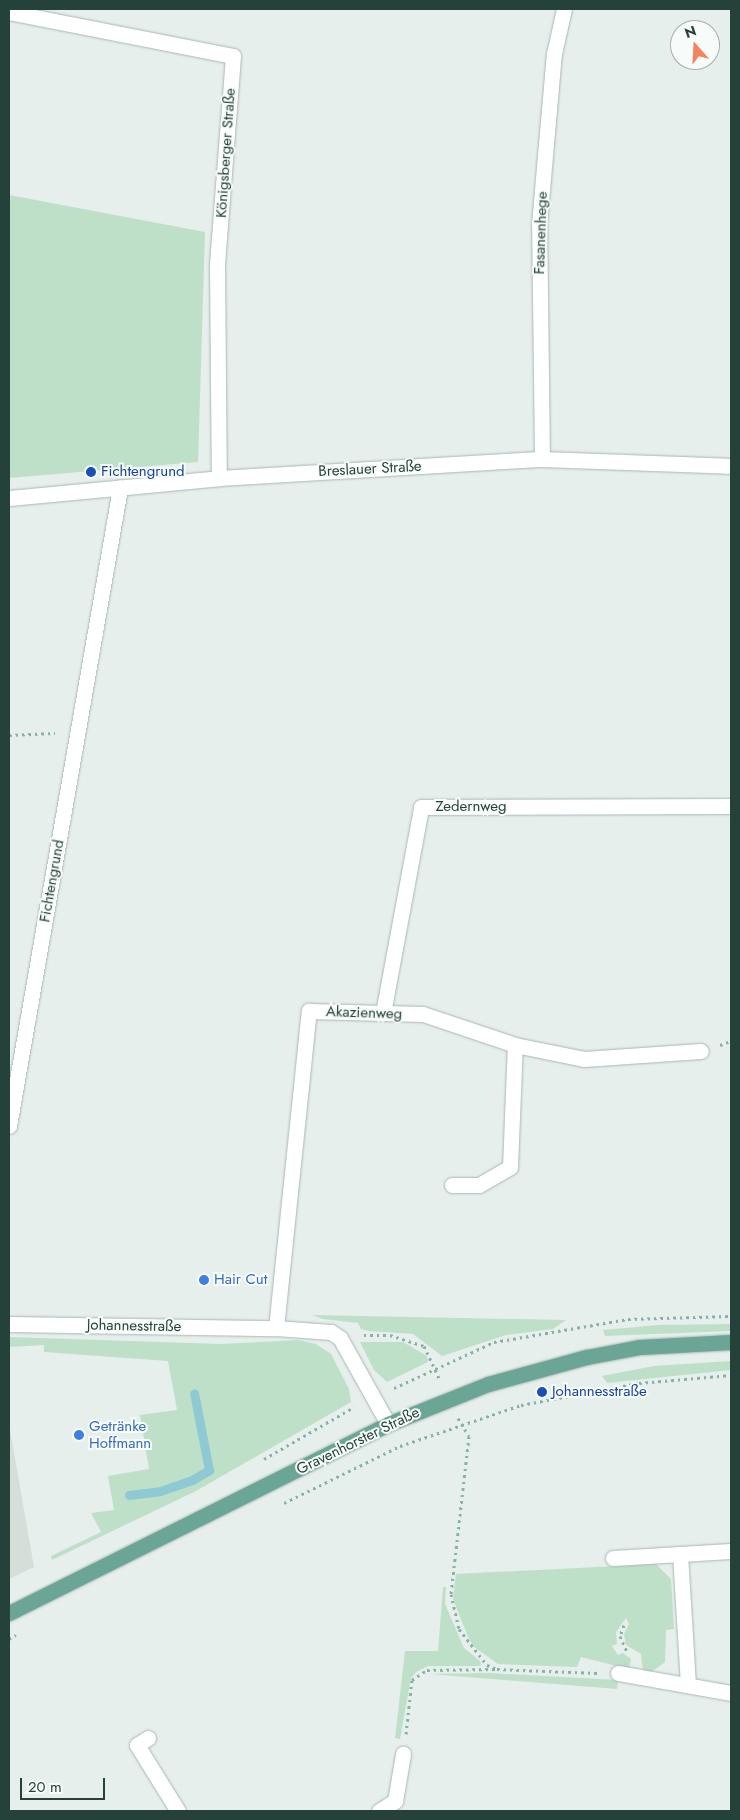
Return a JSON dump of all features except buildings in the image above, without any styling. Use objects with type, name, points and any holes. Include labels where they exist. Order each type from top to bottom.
[{"type":"main road","name":"Gravenhorster Straße","points":[[9,1613],[388,1424],[448,1399],[488,1384],[587,1357],[640,1347],[731,1342]]},
{"type":"street","name":"Fasanenhege","points":[[542,459],[539,224],[554,54],[564,9]]},
{"type":"street","name":"Königsberger Straße","points":[[9,12],[233,56],[217,265],[219,478]]},
{"type":"street","name":"Breslauer Straße","points":[[9,498],[219,478],[542,459],[731,466]]},
{"type":"street","name":"Fichtengrund","points":[[9,1126],[120,488]]},
{"type":"street","name":"Zedernweg","points":[[383,1013],[421,807],[731,806]]},
{"type":"street","name":"Akazienweg","points":[[276,1328],[309,1011],[423,1014],[515,1045],[584,1059],[701,1051]]},
{"type":"street","points":[[452,1185],[479,1185],[510,1167],[515,1045]]},
{"type":"street","name":"Johannesstraße","points":[[9,1324],[276,1328],[331,1332]]},
{"type":"street","points":[[331,1332],[340,1338],[388,1424]]},
{"type":"street","points":[[613,1558],[731,1551]]},
{"type":"street","points":[[680,1554],[688,1684]]},
{"type":"street","points":[[618,1673],[731,1693]]},
{"type":"street","points":[[148,1738],[136,1745],[178,1811]]},
{"type":"street","points":[[379,1811],[395,1801],[403,1754]]},
{"type":"path","points":[[9,735],[78,731]]},
{"type":"path","points":[[257,1463],[326,1421],[494,1342],[628,1320],[731,1316]]},
{"type":"path","points":[[331,1332],[411,1339],[424,1346],[448,1399],[461,1425],[469,1436],[451,1594],[455,1616],[464,1637],[487,1665],[498,1669]]},
{"type":"path","points":[[276,1508],[400,1446],[521,1406],[630,1385],[731,1375]]},
{"type":"path","points":[[9,1639],[18,1635]]},
{"type":"path","points":[[403,1754],[412,1680],[418,1674],[443,1669],[618,1673]]},
{"type":"shaded area","points":[[9,1424],[34,1567],[9,1579]]},
{"type":"green space","points":[[9,195],[205,232],[198,462],[9,478]]},
{"type":"green space","points":[[312,1315],[566,1320],[553,1329],[506,1335],[442,1356],[413,1334],[369,1331],[361,1329],[358,1323],[323,1319]]},
{"type":"green space","points":[[731,1324],[731,1331],[605,1336],[603,1330],[658,1325]]},
{"type":"green space","points":[[9,1337],[221,1344],[298,1340],[316,1344],[331,1354],[349,1389],[351,1402],[196,1491],[52,1560],[51,1556],[101,1532],[91,1513],[114,1510],[108,1476],[149,1469],[140,1415],[177,1410],[168,1361],[44,1352],[44,1345],[9,1347]]},
{"type":"green space","points":[[360,1342],[403,1342],[427,1356],[428,1362],[387,1382],[374,1370]]},
{"type":"green space","points":[[731,1361],[731,1370],[607,1383],[602,1376],[654,1366]]},
{"type":"green space","points":[[656,1564],[671,1579],[674,1629],[666,1630],[665,1662],[651,1672],[643,1671],[641,1654],[626,1645],[624,1634],[629,1624],[626,1618],[616,1632],[617,1644],[612,1646],[618,1655],[623,1653],[631,1659],[629,1669],[581,1657],[577,1667],[498,1664],[474,1647],[453,1599],[456,1574]]},
{"type":"green space","points":[[443,1587],[446,1587],[445,1604],[464,1648],[480,1661],[481,1666],[428,1666],[416,1672],[411,1678],[400,1739],[395,1738],[405,1651],[438,1651]]},
{"type":"green space","points":[[489,1673],[618,1680],[617,1689],[430,1674]]},
{"type":"waterway","points":[[129,1495],[160,1491],[192,1480],[209,1470],[194,1393]]},
{"type":"place","name":"Fichtengrund","points":[[91,472]]},
{"type":"place","name":"Hair Cut","points":[[204,1280]]},
{"type":"place","name":"Johannesstraße","points":[[542,1392]]},
{"type":"place","name":"Getränke Hoffmann","points":[[79,1435]]}]
